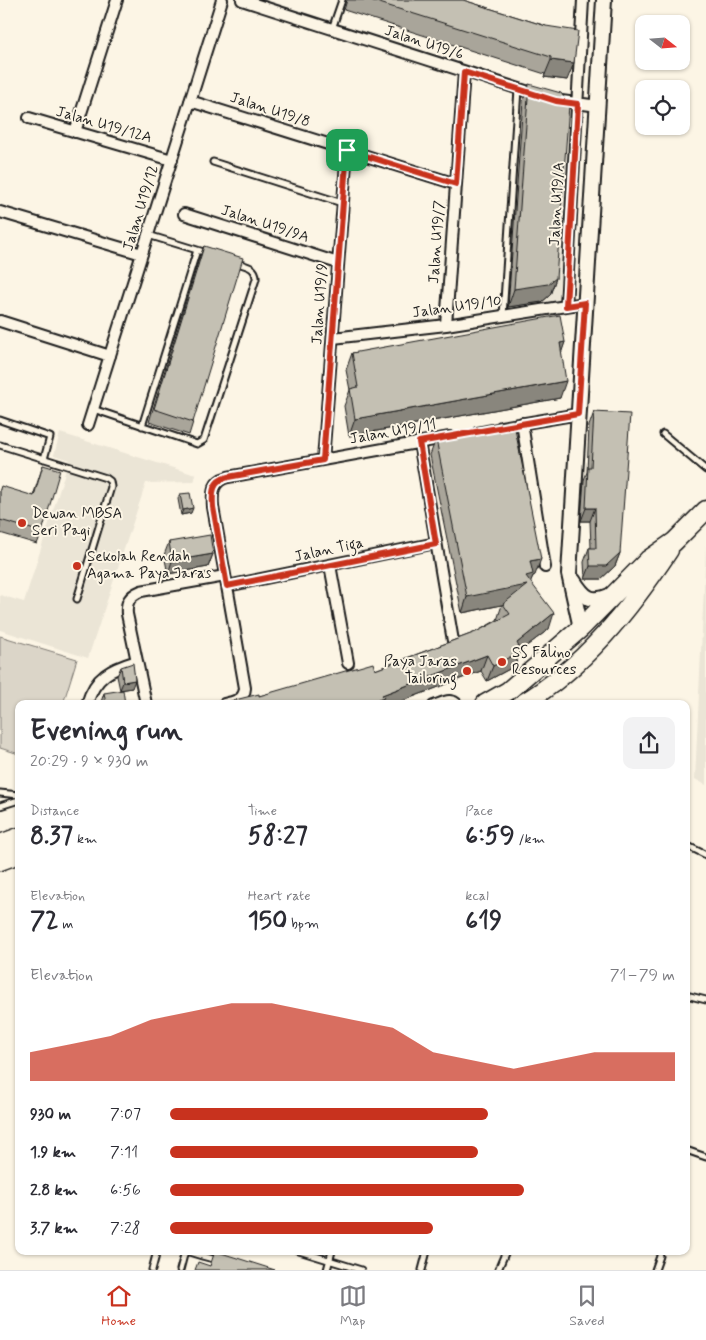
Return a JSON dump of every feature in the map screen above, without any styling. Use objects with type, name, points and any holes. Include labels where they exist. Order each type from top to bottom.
[{"type":"highway","points":[[492,700],[508,691],[581,628],[648,560],[674,542],[706,510]]},
{"type":"highway","points":[[533,699],[556,682],[579,660],[645,587],[674,542]]},
{"type":"highway","points":[[581,628],[593,629],[605,623],[636,592],[645,587]]},
{"type":"highway","points":[[519,700],[562,665],[578,647],[581,628]]},
{"type":"highway","points":[[0,844],[15,838]]},
{"type":"highway","points":[[0,861],[15,855]]},
{"type":"street","points":[[75,132],[117,0]]},
{"type":"street","name":"Jalan U19/12","points":[[88,424],[222,0]]},
{"type":"street","name":"Jalan U19/6","points":[[242,0],[556,101],[598,106]]},
{"type":"street","name":"Jalan U19/A","points":[[566,306],[584,0]]},
{"type":"street","points":[[581,628],[569,574],[604,0]]},
{"type":"street","name":"Jalan U19/7","points":[[446,325],[464,72]]},
{"type":"street","name":"Jalan U19/8","points":[[190,101],[456,184]]},
{"type":"street","name":"Jalan U19/12A","points":[[29,118],[172,160]]},
{"type":"street","name":"Jalan U19/9","points":[[323,460],[347,150]]},
{"type":"street","points":[[0,212],[142,254]]},
{"type":"street","name":"Jalan U19/9A","points":[[184,214],[338,263]]},
{"type":"street","name":"Jalan U19/10","points":[[333,338],[446,325],[585,303]]},
{"type":"street","points":[[0,321],[110,356]]},
{"type":"street","points":[[494,428],[578,414]]},
{"type":"street","points":[[522,423],[545,567]]},
{"type":"street","name":"Jalan U19/11","points":[[226,581],[212,495],[214,485],[220,479],[456,435]]},
{"type":"street","points":[[419,442],[453,641]]},
{"type":"street","name":"Jalan Tiga","points":[[145,700],[126,606],[129,598],[141,590],[226,581],[330,565],[436,544]]},
{"type":"street","points":[[330,565],[348,663]]},
{"type":"street","points":[[569,574],[580,592],[588,598],[599,601],[616,593]]},
{"type":"street","points":[[226,581],[245,688],[244,696],[239,700]]},
{"type":"street","points":[[88,700],[102,676],[118,667],[137,661]]},
{"type":"lane","points":[[332,29],[342,0]]},
{"type":"lane","points":[[503,316],[518,89]]},
{"type":"lane","points":[[213,162],[343,203]]},
{"type":"lane","points":[[148,234],[215,256]]},
{"type":"lane","points":[[142,426],[197,250]]},
{"type":"lane","points":[[93,409],[194,443],[201,442],[205,437],[256,279],[256,272],[253,269],[233,262]]},
{"type":"lane","points":[[0,420],[50,437],[44,459]]},
{"type":"lane","points":[[663,434],[706,470]]},
{"type":"lane","points":[[0,445],[106,478],[110,481],[110,487],[77,599]]},
{"type":"lane","points":[[443,700],[448,698],[455,698],[457,700]]},
{"type":"lane","points":[[0,793],[15,795]]},
{"type":"lane","points":[[0,806],[15,801]]},
{"type":"lane","points":[[690,847],[706,855]]},
{"type":"lane","points":[[690,995],[706,1000]]},
{"type":"lane","points":[[690,1151],[706,1157]]},
{"type":"lane","points":[[152,1270],[157,1255]]},
{"type":"lane","points":[[180,1270],[185,1255]]},
{"type":"lane","points":[[206,1255],[227,1263]]},
{"type":"lane","points":[[313,1255],[361,1270]]},
{"type":"lane","points":[[327,1270],[331,1255]]},
{"type":"lane","points":[[422,1270],[426,1255]]},
{"type":"lane","points":[[498,1270],[504,1255]]},
{"type":"lane","points":[[655,1270],[660,1256]]},
{"type":"shaded area","points":[[520,94],[574,112],[561,302],[506,311]]},
{"type":"shaded area","name":"Sekolah Rendah Agama Paya Jaras","points":[[60,433],[196,475],[194,482],[146,483],[88,658],[0,630],[0,595],[24,602],[69,460],[54,455]]},
{"type":"shaded area","points":[[706,545],[706,785],[695,779]]},
{"type":"shaded area","points":[[0,636],[77,659],[64,700],[15,700],[15,753],[0,748]]},
{"type":"building","points":[[370,0],[463,0],[546,26],[578,31],[574,63],[551,60],[551,57]]},
{"type":"building","points":[[529,84],[561,93],[569,105],[556,278],[548,284],[514,289]]},
{"type":"building","points":[[204,246],[243,258],[193,422],[154,409]]},
{"type":"building","points":[[560,315],[565,342],[560,343],[566,381],[355,419],[350,389],[358,387],[352,353]]},
{"type":"building","points":[[594,412],[630,414],[620,553],[606,566],[590,566],[589,548],[596,548],[595,508],[586,508],[588,467],[591,467]]},
{"type":"building","points":[[513,419],[541,559],[530,561],[533,574],[526,576],[554,613],[517,643],[521,651],[493,666],[487,655],[382,695],[384,698],[378,700],[235,700],[259,694],[259,696],[373,663],[375,670],[476,632],[510,614],[503,604],[527,585],[467,597],[436,439],[475,431],[474,427]]},
{"type":"building","points":[[43,465],[60,470],[42,532],[0,520],[1,486],[34,496]]},
{"type":"building","points":[[190,493],[193,508],[183,510],[180,494]]},
{"type":"building","points":[[210,535],[213,554],[172,561],[169,542]]},
{"type":"building","points":[[133,663],[135,680],[123,682],[121,667]]},
{"type":"building","points":[[123,690],[124,700],[105,700],[104,693]]},
{"type":"building","points":[[214,1255],[228,1255],[275,1270],[195,1270],[198,1262],[210,1266]]},
{"type":"place","name":"Dewan MBSA Seri Pagi","points":[[22,523]]},
{"type":"place","name":"Sekolah Rendah Agama Paya Jaras","points":[[77,566]]},
{"type":"place","name":"SS Falino Resources","points":[[502,662]]},
{"type":"place","name":"Paya Jaras Tailoring","points":[[467,671]]},
{"type":"route","points":[[464,72],[556,101],[578,104],[566,306],[585,303],[578,414],[419,442],[436,544],[227,586],[213,507],[212,495],[214,485],[220,479],[228,477],[323,460],[347,150],[456,184],[464,72]]}]
